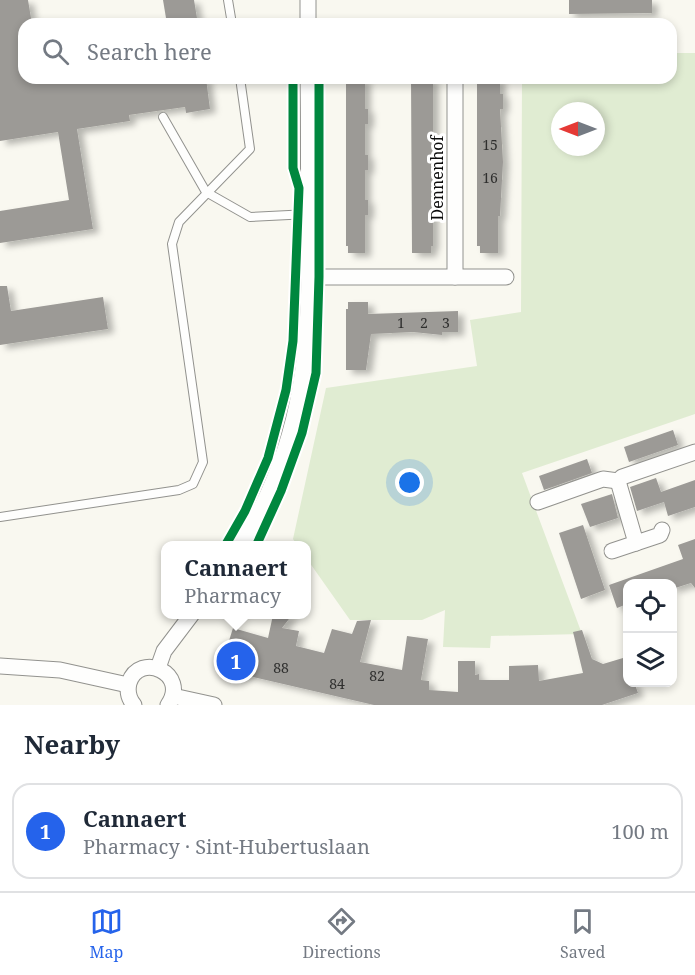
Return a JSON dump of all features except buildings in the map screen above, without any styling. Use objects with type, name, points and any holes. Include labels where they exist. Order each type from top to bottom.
[{"type":"street","points":[[308,0],[308,18]]},
{"type":"street","points":[[243,541],[260,514],[292,431],[306,357],[310,278],[308,84]]},
{"type":"street","name":"Dennenhof","points":[[455,84],[455,277]]},
{"type":"street","points":[[310,278],[506,278]]},
{"type":"street","points":[[618,481],[622,477],[695,452]]},
{"type":"street","points":[[538,502],[603,479],[618,481]]},
{"type":"street","points":[[618,481],[636,543]]},
{"type":"street","points":[[612,551],[660,535],[662,530]]},
{"type":"street","points":[[158,668],[164,651],[189,619]]},
{"type":"street","points":[[0,666],[60,670],[128,686]]},
{"type":"street","points":[[134,705],[128,695],[128,686],[135,673],[141,669],[158,668],[170,677],[174,688],[170,700],[214,705]]},
{"type":"lane","points":[[228,0],[231,18]]},
{"type":"lane","points":[[0,517],[179,490],[193,484],[203,462],[172,244],[179,222],[250,149],[241,84]]},
{"type":"lane","points":[[163,117],[206,192],[250,217],[309,214]]},
{"type":"green space","points":[[677,53],[695,53],[695,414],[522,473],[582,634],[491,636],[490,648],[443,647],[445,610],[422,620],[350,620],[311,565],[311,541],[294,541],[293,539],[326,388],[477,366],[470,320],[521,312],[522,84],[677,84]]},
{"type":"cycle path","points":[[228,541],[245,511],[268,458],[286,390],[293,341],[299,188],[293,168],[293,84]]},
{"type":"cycle path","points":[[258,541],[281,491],[302,433],[316,373],[319,277],[319,84]]},
{"type":"place","name":"Cannaert","points":[[236,661]]}]
